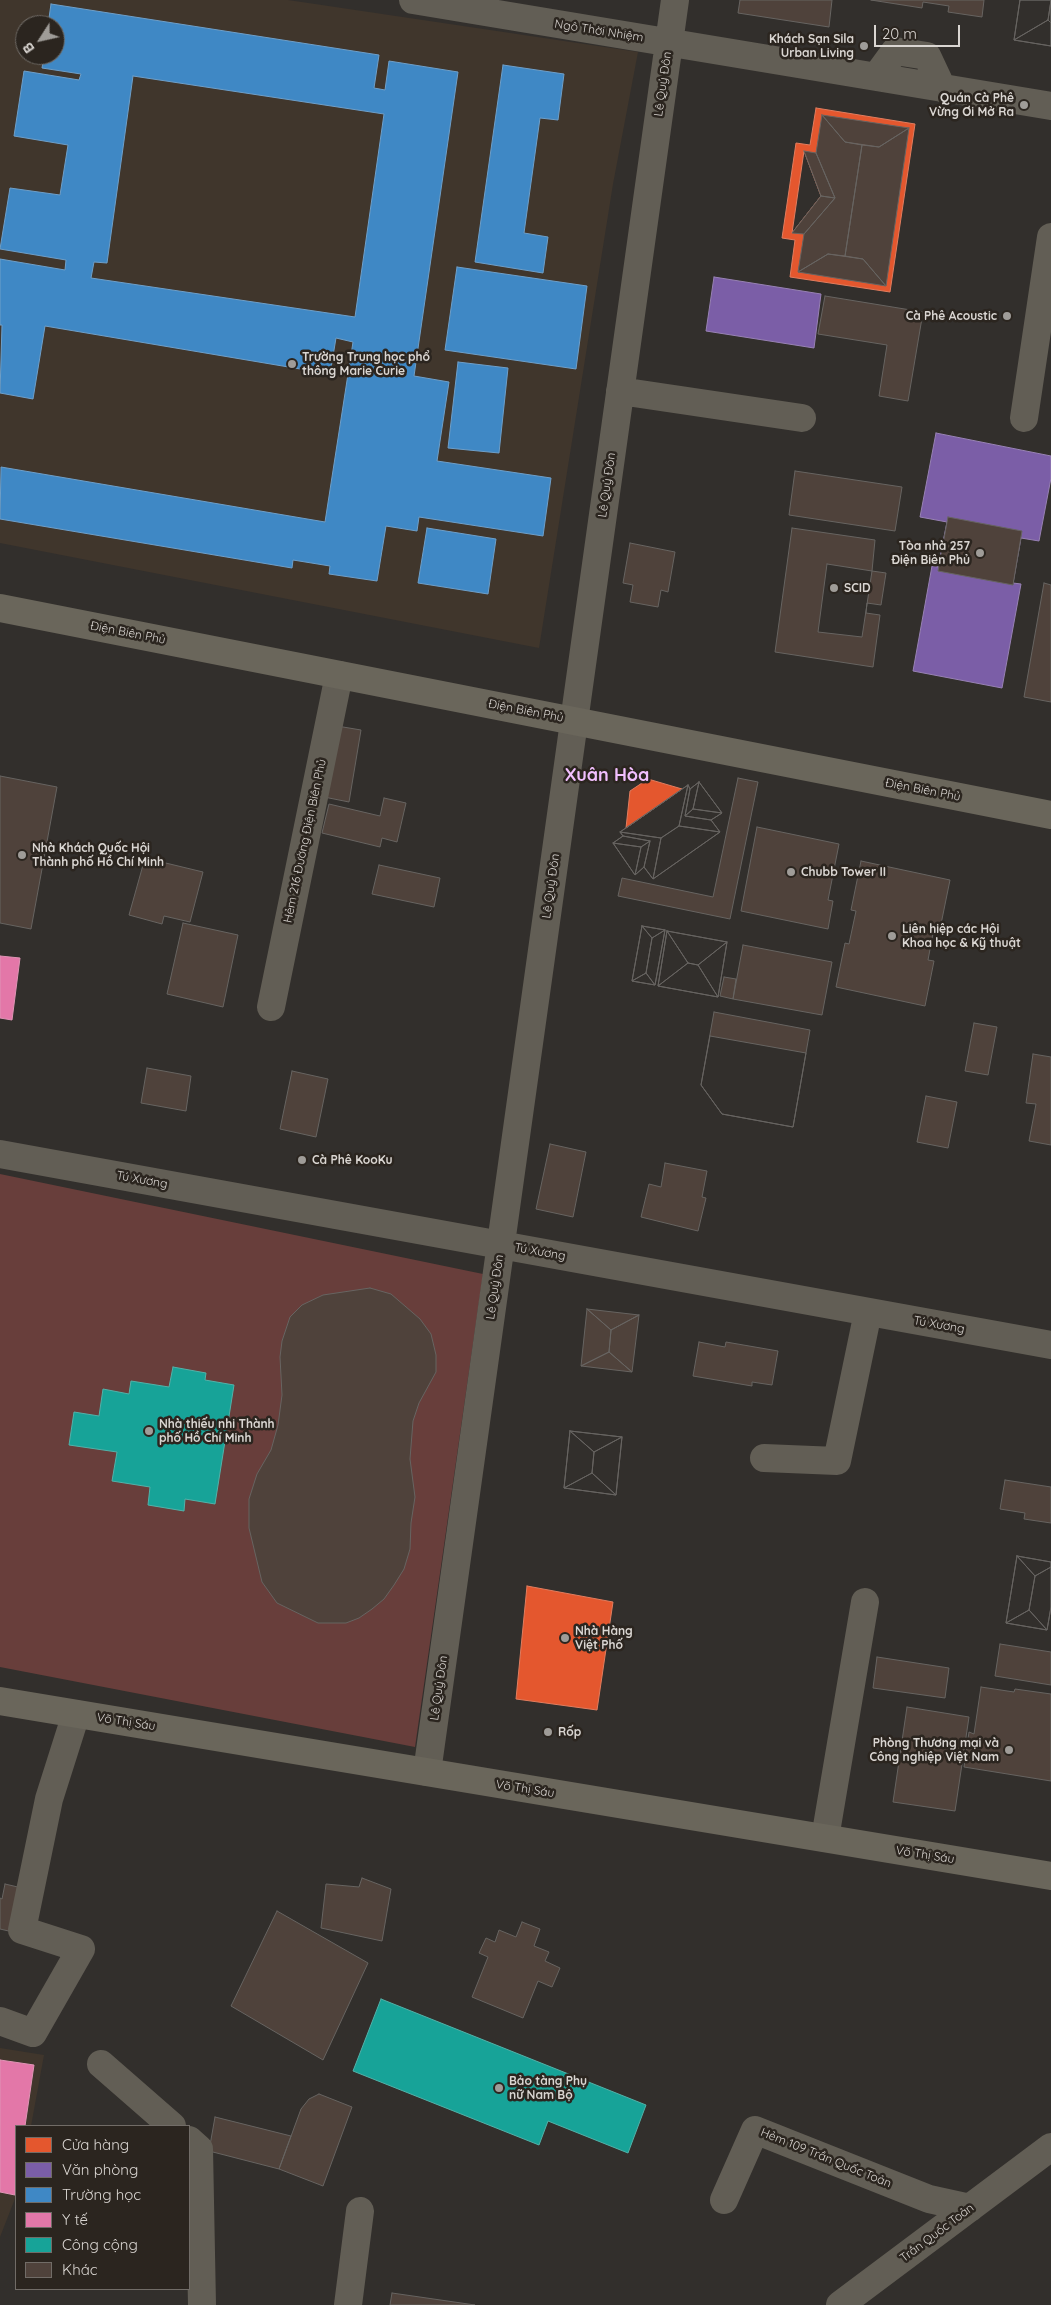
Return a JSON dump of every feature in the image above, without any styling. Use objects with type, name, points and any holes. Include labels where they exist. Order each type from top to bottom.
[{"type":"main road","name":"Điện Biên Phủ","points":[[0,608],[1051,815]]},
{"type":"main road","name":"Võ Thị Sáu","points":[[0,1701],[1051,1876]]},
{"type":"street","name":"Lê Quý Đôn","points":[[427,1772],[675,0]]},
{"type":"street","name":"Ngô Thời Nhiệm","points":[[425,1],[1051,106]]},
{"type":"street","points":[[1024,418],[1051,237]]},
{"type":"street","points":[[620,391],[802,418]]},
{"type":"street","name":"Hẻm 216 Đường Điện Biên Phủ","points":[[271,1007],[339,675]]},
{"type":"street","name":"Tú Xương","points":[[0,1154],[1051,1345]]},
{"type":"street","points":[[764,1458],[837,1461],[868,1312]]},
{"type":"street","points":[[826,1838],[865,1602]]},
{"type":"street","points":[[0,2022],[33,2033],[80,1949],[22,1930],[49,1799],[76,1714]]},
{"type":"street","points":[[101,2064],[171,2125]]},
{"type":"street","name":"Hẻm 109 Trần Quốc Toản","points":[[724,2200],[755,2130],[929,2199],[970,2208]]},
{"type":"street","points":[[190,2141],[199,2149],[202,2305]]},
{"type":"street","name":"Trần Quốc Toản","points":[[840,2305],[970,2208],[1045,2159]]},
{"type":"street","points":[[348,2305],[360,2211]]},
{"type":"shaded area","name":"Trường Trung học phổ thông Marie Curie","points":[[0,0],[288,0],[638,52],[613,184],[539,648],[0,543]]},
{"type":"shaded area","points":[[0,1174],[483,1274],[415,1747],[0,1667]]},
{"type":"shaded area","points":[[0,2048],[44,2055],[31,2125],[15,2125],[15,2199],[0,2237]]},
{"type":"building: Cửa hàng","points":[[816,108],[915,124],[890,292],[790,277],[795,240],[782,238],[796,143],[810,145]]},
{"type":"building: Cửa hàng","points":[[804,151],[821,196],[792,233]]},
{"type":"building: Cửa hàng","points":[[648,779],[682,789],[626,828],[630,791]]},
{"type":"building: Cửa hàng","name":"Nhà Hàng Việt Phố","points":[[527,1586],[613,1602],[597,1710],[516,1699]]},
{"type":"building: Văn phòng","points":[[714,277],[821,294],[814,348],[706,331]]},
{"type":"building: Văn phòng","name":"Tòa nhà 257 Điện Biên Phủ","points":[[936,433],[1051,456],[1051,478],[1039,541],[1021,538],[1013,583],[1021,584],[1002,688],[913,671],[932,566],[938,567],[947,522],[920,517]]},
{"type":"building: Trường học","points":[[51,4],[379,55],[374,88],[385,90],[389,61],[458,72],[414,376],[449,382],[437,461],[551,478],[543,536],[419,517],[417,531],[386,526],[377,581],[329,574],[330,566],[293,560],[292,568],[0,519],[1,467],[325,522],[353,342],[336,338],[330,374],[45,326],[33,399],[0,393],[2,325],[0,325],[0,259],[65,270],[66,260],[0,249],[10,188],[60,195],[68,145],[14,136],[24,71],[79,80],[81,74],[42,68],[42,65],[65,65],[65,15],[49,15]],"holes":[[[133,76],[384,114],[355,317],[91,278],[94,262],[107,263]]]},
{"type":"building: Trường học","points":[[503,65],[564,74],[558,120],[540,118],[524,233],[548,237],[543,273],[475,262]]},
{"type":"building: Trường học","points":[[457,267],[587,286],[576,369],[445,350]]},
{"type":"building: Trường học","points":[[458,362],[508,368],[499,453],[448,448]]},
{"type":"building: Trường học","points":[[427,528],[496,539],[488,594],[418,583]]},
{"type":"building: Y tế","points":[[0,956],[20,958],[12,1020],[0,1018]]},
{"type":"building: Y tế","points":[[0,2060],[34,2065],[25,2125],[15,2125],[15,2195],[0,2192]]},
{"type":"building: Công cộng","name":"Nhà thiếu nhi Thành phố Hồ Chí Minh","points":[[173,1367],[206,1373],[205,1380],[234,1385],[215,1504],[185,1499],[184,1511],[148,1505],[150,1487],[112,1481],[117,1452],[69,1445],[74,1412],[99,1416],[103,1389],[129,1394],[131,1381],[169,1387]]},
{"type":"building: Công cộng","name":"Bảo tàng Phụ nữ Nam Bộ","points":[[381,1999],[646,2105],[628,2153],[548,2121],[539,2145],[353,2071]]},
{"type":"building: Khác","points":[[740,0],[832,0],[829,27],[738,13]]},
{"type":"building: Khác","points":[[871,0],[984,0],[982,17],[948,12],[949,6],[923,2],[922,8]]},
{"type":"building: Khác","points":[[1020,0],[1051,0],[1051,46],[1014,40]]},
{"type":"building: Khác","points":[[1020,0],[1051,0],[1048,20],[1014,40]]},
{"type":"building: Khác","points":[[1051,1],[1051,23],[1048,20]]},
{"type":"building: Khác","points":[[1048,20],[1051,23],[1051,46],[1014,40]]},
{"type":"building: Khác","points":[[822,115],[909,128],[879,147],[845,142]]},
{"type":"building: Khác","points":[[822,115],[845,142],[862,145],[845,256],[828,254],[798,272],[804,234],[835,198],[816,153]]},
{"type":"building: Khác","points":[[909,128],[886,286],[863,259],[845,256],[862,145],[879,147]]},
{"type":"building: Khác","points":[[804,151],[816,153],[835,198],[821,196]]},
{"type":"building: Khác","points":[[821,196],[835,198],[804,234],[792,233]]},
{"type":"building: Khác","points":[[828,254],[863,259],[886,286],[798,272]]},
{"type":"building: Khác","points":[[825,296],[923,312],[908,401],[879,396],[887,345],[818,334]]},
{"type":"building: Khác","points":[[795,471],[902,487],[895,531],[789,515]]},
{"type":"building: Khác","points":[[948,517],[1022,531],[1013,585],[938,571]]},
{"type":"building: Khác","name":"SCID","points":[[792,528],[875,540],[872,571],[886,573],[881,605],[867,603],[866,613],[880,615],[873,667],[775,652]]},
{"type":"building: Khác","points":[[630,543],[675,552],[668,592],[661,590],[658,607],[630,602],[633,585],[623,583]]},
{"type":"building: Khác","points":[[827,564],[872,571],[862,637],[818,632]]},
{"type":"building: Khác","points":[[1044,583],[1051,585],[1051,702],[1024,697]]},
{"type":"building: Khác","points":[[337,726],[361,730],[349,802],[324,797]]},
{"type":"building: Khác","name":"Nhà Khách Quốc Hội Thành phố Hồ Chí Minh","points":[[0,776],[57,787],[31,929],[0,923]]},
{"type":"building: Khác","points":[[738,778],[758,782],[730,919],[618,896],[622,878],[713,897]]},
{"type":"building: Khác","points":[[699,782],[722,813],[711,820],[720,832],[653,879],[644,867],[635,875],[613,843],[623,836],[620,832],[688,785],[690,789]]},
{"type":"building: Khác","points":[[699,782],[693,809],[685,816],[690,789]]},
{"type":"building: Khác","points":[[699,782],[722,813],[693,809]]},
{"type":"building: Khác","points":[[688,785],[679,826],[661,838],[620,832]]},
{"type":"building: Khác","points":[[688,785],[690,789],[685,816],[711,820],[720,832],[679,826]]},
{"type":"building: Khác","points":[[384,798],[406,803],[397,842],[382,838],[380,847],[322,833],[329,804],[380,816]]},
{"type":"building: Khác","points":[[693,809],[722,813],[711,820],[685,816]]},
{"type":"building: Khác","points":[[679,826],[720,832],[653,879],[661,838]]},
{"type":"building: Khác","name":"Chubb Tower II","points":[[757,827],[839,844],[828,900],[833,901],[828,929],[741,911]]},
{"type":"building: Khác","points":[[620,832],[661,838],[653,879],[644,867],[650,841],[623,836]]},
{"type":"building: Khác","points":[[623,836],[650,841],[641,847],[613,843]]},
{"type":"building: Khác","points":[[650,841],[644,867],[635,875],[641,847]]},
{"type":"building: Khác","points":[[613,843],[641,847],[635,875]]},
{"type":"building: Khác","points":[[145,858],[203,872],[190,922],[164,916],[162,924],[129,915]]},
{"type":"building: Khác","name":"Liên hiệp các Hội Khoa học & Kỹ thuật","points":[[861,861],[950,880],[940,929],[934,928],[928,960],[934,961],[925,1006],[836,987],[845,943],[849,944],[856,911],[851,910]]},
{"type":"building: Khác","points":[[379,865],[440,878],[434,907],[372,894]]},
{"type":"building: Khác","points":[[183,923],[238,935],[223,1007],[167,994]]},
{"type":"building: Khác","points":[[642,926],[665,930],[655,985],[632,981]]},
{"type":"building: Khác","points":[[642,926],[665,930],[652,938]]},
{"type":"building: Khác","points":[[642,926],[652,938],[646,973],[632,981]]},
{"type":"building: Khác","points":[[665,930],[655,985],[646,973],[652,938]]},
{"type":"building: Khác","points":[[667,931],[727,942],[718,997],[658,986]]},
{"type":"building: Khác","points":[[667,931],[688,963],[658,986]]},
{"type":"building: Khác","points":[[667,931],[727,942],[698,965],[688,963]]},
{"type":"building: Khác","points":[[727,942],[718,997],[698,965]]},
{"type":"building: Khác","points":[[743,945],[832,962],[822,1015],[733,999]]},
{"type":"building: Khác","points":[[688,963],[698,965],[718,997],[658,986]]},
{"type":"building: Khác","points":[[646,973],[655,985],[632,981]]},
{"type":"building: Khác","points":[[724,977],[736,979],[733,999],[720,996]]},
{"type":"building: Khác","points":[[714,1012],[810,1030],[793,1127],[722,1114],[701,1085]]},
{"type":"building: Khác","points":[[974,1023],[997,1027],[988,1075],[965,1071]]},
{"type":"building: Khác","points":[[710,1036],[806,1053],[793,1127],[722,1114],[701,1085]]},
{"type":"building: Khác","points":[[1033,1054],[1051,1057],[1051,1145],[1029,1141],[1036,1104],[1026,1103]]},
{"type":"building: Khác","points":[[147,1068],[191,1076],[186,1111],[141,1103]]},
{"type":"building: Khác","points":[[292,1071],[328,1079],[316,1137],[280,1129]]},
{"type":"building: Khác","points":[[926,1096],[957,1102],[948,1148],[917,1142]]},
{"type":"building: Khác","points":[[550,1144],[586,1152],[573,1217],[536,1209]]},
{"type":"building: Khác","points":[[665,1163],[707,1171],[702,1197],[706,1198],[698,1231],[641,1217],[649,1184],[661,1187]]},
{"type":"building: Khác","points":[[370,1288],[391,1294],[420,1319],[431,1334],[436,1355],[436,1372],[419,1403],[413,1421],[410,1459],[415,1497],[410,1549],[404,1569],[394,1585],[384,1599],[372,1609],[359,1618],[346,1623],[318,1623],[277,1603],[262,1582],[249,1528],[249,1499],[257,1474],[271,1450],[278,1425],[282,1395],[280,1357],[282,1341],[290,1317],[302,1305],[323,1295]]},
{"type":"building: Khác","points":[[587,1309],[611,1330],[609,1352],[581,1366]]},
{"type":"building: Khác","points":[[587,1309],[639,1315],[611,1330]]},
{"type":"building: Khác","points":[[639,1315],[632,1372],[609,1352],[611,1330]]},
{"type":"building: Khác","points":[[699,1342],[725,1347],[726,1342],[778,1351],[772,1385],[752,1382],[752,1386],[693,1376]]},
{"type":"building: Khác","points":[[609,1352],[632,1372],[581,1366]]},
{"type":"building: Khác","points":[[570,1431],[622,1437],[616,1495],[564,1488]]},
{"type":"building: Khác","points":[[570,1431],[622,1437],[594,1452]]},
{"type":"building: Khác","points":[[570,1431],[594,1452],[592,1473],[564,1488]]},
{"type":"building: Khác","points":[[622,1437],[616,1495],[592,1473],[594,1452]]},
{"type":"building: Khác","points":[[592,1473],[616,1495],[564,1488]]},
{"type":"building: Khác","points":[[1005,1480],[1051,1487],[1051,1523],[1024,1519],[1025,1513],[1000,1509]]},
{"type":"building: Khác","points":[[1017,1556],[1051,1562],[1051,1607],[1047,1630],[1006,1623]]},
{"type":"building: Khác","points":[[1017,1556],[1051,1562],[1051,1567],[1035,1576]]},
{"type":"building: Khác","points":[[1017,1556],[1035,1576],[1029,1610],[1006,1623]]},
{"type":"building: Khác","points":[[1051,1567],[1051,1607],[1047,1630],[1029,1610],[1035,1576]]},
{"type":"building: Khác","points":[[1029,1610],[1047,1630],[1006,1623]]},
{"type":"building: Khác","points":[[1000,1644],[1051,1652],[1051,1685],[995,1676]]},
{"type":"building: Khác","points":[[877,1657],[949,1668],[945,1698],[873,1688]]},
{"type":"building: Khác","name":"Phòng Thương mại và Công nghiệp Việt Nam","points":[[981,1687],[1014,1692],[1015,1689],[1051,1694],[1051,1781],[964,1767],[969,1732],[974,1734]]},
{"type":"building: Khác","points":[[907,1707],[969,1717],[955,1811],[893,1802]]},
{"type":"building: Khác","points":[[362,1878],[391,1889],[382,1941],[321,1928],[326,1884],[359,1887]]},
{"type":"building: Khác","points":[[5,1884],[39,1892],[30,1936],[0,1929],[0,1898],[2,1899]]},
{"type":"building: Khác","points":[[277,1911],[368,1963],[323,2060],[231,2006]]},
{"type":"building: Khác","points":[[522,1922],[540,1929],[534,1946],[549,1952],[545,1961],[560,1968],[552,1987],[538,1981],[523,2018],[472,1997],[488,1957],[479,1953],[486,1938],[495,1942],[499,1930],[516,1937]]},
{"type":"building: Khác","points":[[319,2094],[352,2107],[323,2186],[279,2169],[301,2109],[309,2099]]},
{"type":"building: Khác","points":[[215,2117],[291,2136],[279,2169],[209,2151]]},
{"type":"building: Khác","points":[[392,2293],[475,2305],[390,2305]]},
{"type":"place","name":"Khách Sạn Sila Urban Living","points":[[864,46]]},
{"type":"place","name":"Quán Cà Phê Vừng Ơi Mở Ra","points":[[1024,105]]},
{"type":"place","name":"Cà Phê Acoustic","points":[[1007,316]]},
{"type":"place","name":"Trường Trung học phổ thông Marie Curie","points":[[292,364]]},
{"type":"place","name":"Tòa nhà 257 Điện Biên Phủ","points":[[980,553]]},
{"type":"place","name":"SCID","points":[[834,588]]},
{"type":"place","name":"Nhà Khách Quốc Hội Thành phố Hồ Chí Minh","points":[[22,855]]},
{"type":"place","name":"Chubb Tower II","points":[[791,872]]},
{"type":"place","name":"Liên hiệp các Hội Khoa học & Kỹ thuật","points":[[892,936]]},
{"type":"place","name":"Cà Phê KooKu","points":[[302,1160]]},
{"type":"place","name":"Nhà thiếu nhi Thành phố Hồ Chí Minh","points":[[149,1431]]},
{"type":"place","name":"Nhà Hàng Việt Phố","points":[[565,1638]]},
{"type":"place","name":"Rốp","points":[[548,1732]]},
{"type":"place","name":"Phòng Thương mại và Công nghiệp Việt Nam","points":[[1009,1750]]},
{"type":"place","name":"Bảo tàng Phụ nữ Nam Bộ","points":[[499,2088]]},
{"type":"district","name":"Xuân Hòa","points":[[607,776]]}]
